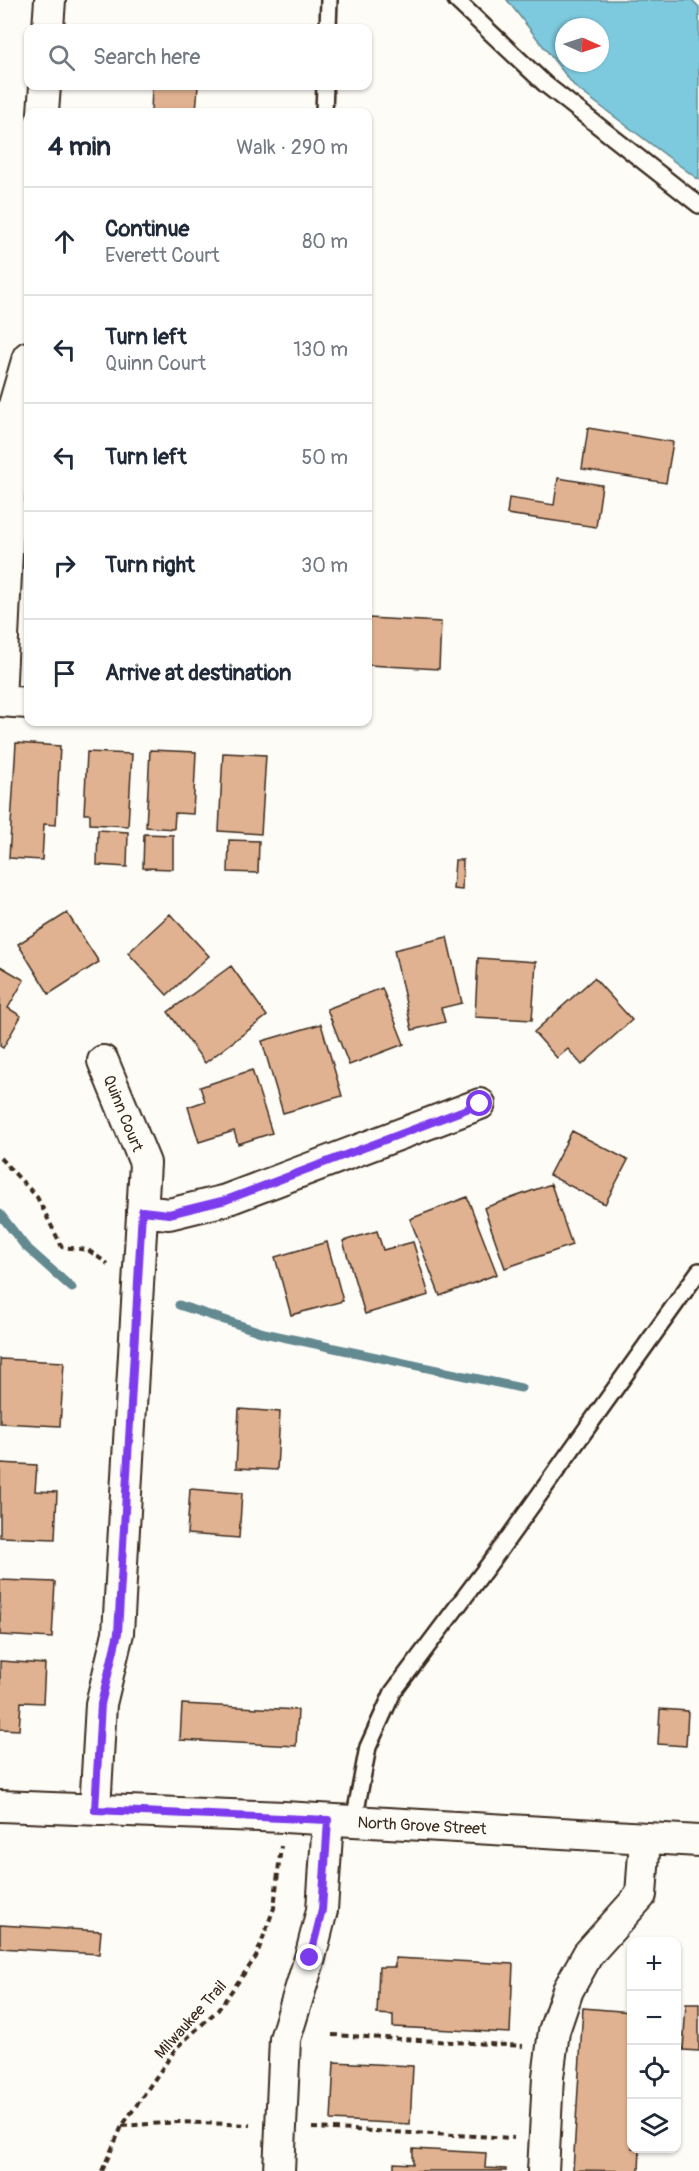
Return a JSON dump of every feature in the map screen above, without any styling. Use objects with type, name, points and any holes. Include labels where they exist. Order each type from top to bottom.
[{"type":"street","points":[[48,24],[50,0]]},
{"type":"street","points":[[44,108],[45,90]]},
{"type":"street","points":[[24,371],[14,405],[0,701],[24,703]]},
{"type":"street","name":"Quinn Court","points":[[95,1810],[101,1704],[118,1633],[145,1163],[104,1061]]},
{"type":"street","points":[[142,1211],[169,1214],[226,1200],[480,1104]]},
{"type":"street","name":"North Grove Street","points":[[0,1806],[284,1817],[699,1842]]},
{"type":"street","points":[[279,2171],[285,2039],[310,1958],[341,1821]]},
{"type":"street","points":[[543,2171],[548,2077],[554,2031],[568,1990],[588,1954],[641,1895],[645,1839]]},
{"type":"lane","points":[[328,24],[329,0]]},
{"type":"lane","points":[[456,0],[545,84],[699,205]]},
{"type":"lane","points":[[324,108],[325,90]]},
{"type":"lane","points":[[341,1821],[368,1747],[393,1692],[502,1547],[699,1271]]},
{"type":"path","points":[[0,1158],[37,1197],[62,1247],[88,1250],[108,1262]]},
{"type":"path","name":"Milwaukee Trail","points":[[102,2171],[122,2126],[177,2047],[218,2010],[256,1957],[274,1908],[284,1817]]},
{"type":"path","points":[[332,2035],[530,2047]]},
{"type":"path","points":[[122,2126],[179,2122],[261,2126]]},
{"type":"path","points":[[311,2128],[520,2139]]},
{"type":"water","points":[[507,0],[692,0],[699,7],[699,180],[575,87],[563,72],[609,72],[609,18],[555,18],[555,61]]},
{"type":"building","points":[[152,90],[198,90],[196,108],[151,108]]},
{"type":"building","points":[[588,428],[673,442],[666,483],[582,469]]},
{"type":"building","points":[[558,478],[602,485],[596,527],[507,514],[509,498],[554,505]]},
{"type":"building","points":[[372,618],[441,622],[439,669],[372,665]]},
{"type":"building","points":[[16,743],[60,746],[56,825],[44,824],[42,860],[9,858]]},
{"type":"building","points":[[150,750],[196,752],[193,814],[175,813],[174,829],[146,827]]},
{"type":"building","points":[[87,752],[132,754],[128,826],[90,824],[90,814],[84,814]]},
{"type":"building","points":[[223,753],[266,755],[261,834],[219,831]]},
{"type":"building","points":[[98,830],[128,832],[127,867],[97,865]]},
{"type":"building","points":[[144,834],[173,835],[173,869],[143,868]]},
{"type":"building","points":[[229,840],[259,841],[258,873],[228,872]]},
{"type":"building","points":[[455,860],[463,860],[462,890],[453,889]]},
{"type":"building","points":[[67,913],[99,962],[49,994],[18,944]]},
{"type":"building","points":[[170,914],[209,956],[167,995],[128,953]]},
{"type":"building","points":[[447,937],[462,1003],[441,1008],[445,1022],[412,1030],[394,950]]},
{"type":"building","points":[[478,958],[536,962],[532,1020],[475,1017]]},
{"type":"building","points":[[0,966],[24,980],[8,1008],[21,1016],[3,1048],[0,1046]]},
{"type":"building","points":[[231,966],[267,1016],[205,1063],[168,1012]]},
{"type":"building","points":[[594,978],[632,1020],[582,1065],[568,1049],[557,1058],[534,1032]]},
{"type":"building","points":[[382,988],[404,1044],[349,1065],[327,1009]]},
{"type":"building","points":[[321,1024],[342,1096],[283,1113],[262,1041]]},
{"type":"building","points":[[252,1070],[272,1133],[238,1144],[234,1131],[199,1142],[188,1107],[205,1101],[200,1087]]},
{"type":"building","points":[[572,1131],[628,1160],[605,1204],[549,1175]]},
{"type":"building","points":[[551,1184],[572,1245],[505,1268],[484,1208]]},
{"type":"building","points":[[467,1197],[497,1274],[440,1296],[410,1219]]},
{"type":"building","points":[[377,1231],[383,1250],[413,1242],[429,1295],[365,1314],[343,1241]]},
{"type":"building","points":[[327,1242],[343,1301],[291,1315],[275,1257]]},
{"type":"building","points":[[0,1359],[64,1362],[60,1426],[0,1423]]},
{"type":"building","points":[[239,1409],[280,1412],[277,1470],[236,1468]]},
{"type":"building","points":[[0,1463],[37,1465],[35,1491],[57,1492],[55,1539],[0,1537]]},
{"type":"building","points":[[190,1489],[242,1493],[239,1538],[187,1534]]},
{"type":"building","points":[[0,1580],[55,1582],[52,1638],[0,1635]]},
{"type":"building","points":[[0,1661],[45,1664],[43,1703],[21,1702],[19,1730],[0,1729]]},
{"type":"building","points":[[182,1704],[298,1710],[296,1746],[180,1740]]},
{"type":"building","points":[[660,1709],[688,1711],[686,1746],[658,1744]]},
{"type":"building","points":[[0,1925],[101,1931],[99,1954],[0,1948]]},
{"type":"building","points":[[395,1958],[513,1964],[510,2033],[393,2027],[393,2015],[377,2014],[379,1967],[395,1967]]},
{"type":"building","points":[[686,2004],[699,2004],[699,2051],[683,2050]]},
{"type":"building","points":[[583,2008],[627,2012],[627,2153],[640,2153],[639,2171],[573,2170]]},
{"type":"building","points":[[334,2062],[413,2066],[410,2124],[331,2120]]},
{"type":"building","points":[[413,2149],[486,2153],[485,2168],[506,2169],[506,2171],[394,2171],[394,2163],[413,2164]]},
{"type":"waterway","points":[[0,1214],[25,1246],[72,1288]]},
{"type":"waterway","points":[[179,1305],[264,1333],[521,1388]]},
{"type":"route","points":[[310,1958],[322,1910],[328,1820],[95,1810],[101,1704],[118,1633],[142,1211],[169,1214],[226,1200],[480,1104]]}]
